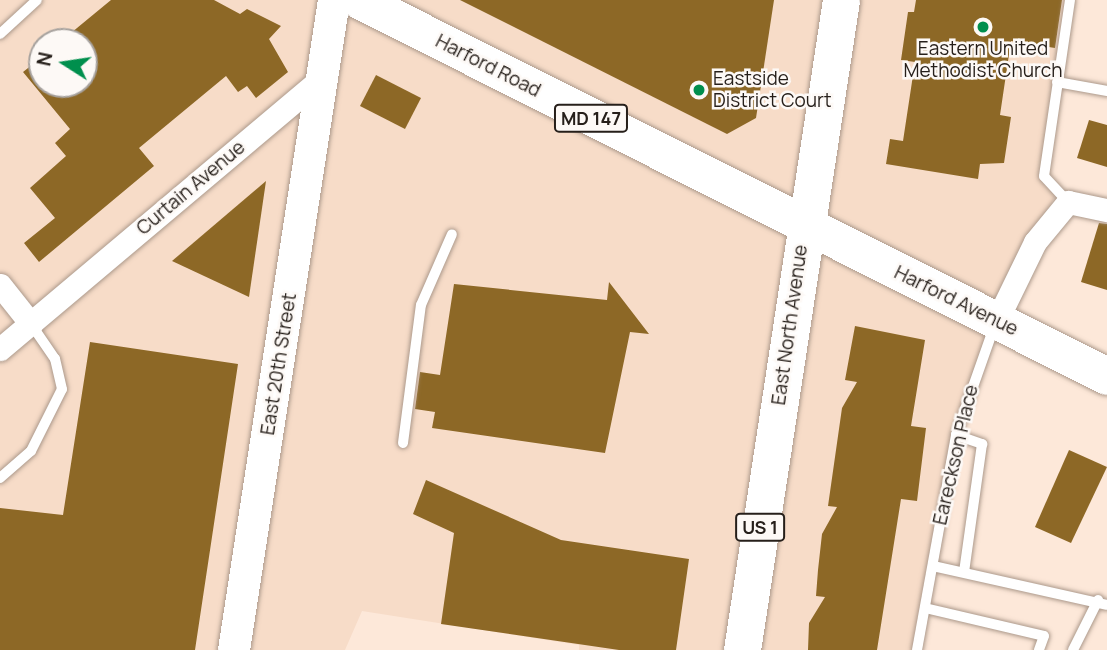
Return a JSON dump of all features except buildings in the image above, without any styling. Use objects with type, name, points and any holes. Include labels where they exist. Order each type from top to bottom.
[{"type":"main road","name":"Harford Road","points":[[359,0],[805,226]]},
{"type":"main road","name":"East North Avenue","points":[[742,650],[841,0]]},
{"type":"main road","name":"Harford Avenue","points":[[805,226],[1107,376]]},
{"type":"street","points":[[323,77],[334,0]]},
{"type":"street","name":"Curtain Avenue","points":[[0,349],[323,77]]},
{"type":"street","name":"East 20th Street","points":[[234,650],[323,77]]},
{"type":"street","points":[[1068,202],[1107,210]]},
{"type":"street","name":"Eareckson Place","points":[[996,322],[1035,242],[1068,202]]},
{"type":"street","points":[[0,285],[31,324]]},
{"type":"lane","points":[[0,34],[37,0]]},
{"type":"lane","points":[[1068,202],[1044,176],[1070,0]]},
{"type":"lane","points":[[1057,82],[1107,91]]},
{"type":"lane","points":[[402,443],[421,305],[452,234]]},
{"type":"lane","name":"Eareckson Place","points":[[917,650],[956,435],[996,322]]},
{"type":"lane","points":[[0,478],[31,451],[62,389],[55,359],[31,324]]},
{"type":"lane","points":[[956,435],[982,444],[964,572]]},
{"type":"lane","points":[[933,566],[1103,602],[1073,650]]},
{"type":"lane","points":[[925,608],[1044,636],[1039,650]]},
{"type":"shaded area","points":[[0,0],[1071,0],[1045,168],[1055,195],[967,394],[921,650],[579,650],[579,645],[362,611],[345,650],[0,650]]},
{"type":"place","name":"Eastern United Methodist Church","points":[[983,27]]},
{"type":"place","name":"Eastside District Court","points":[[699,90]]}]
